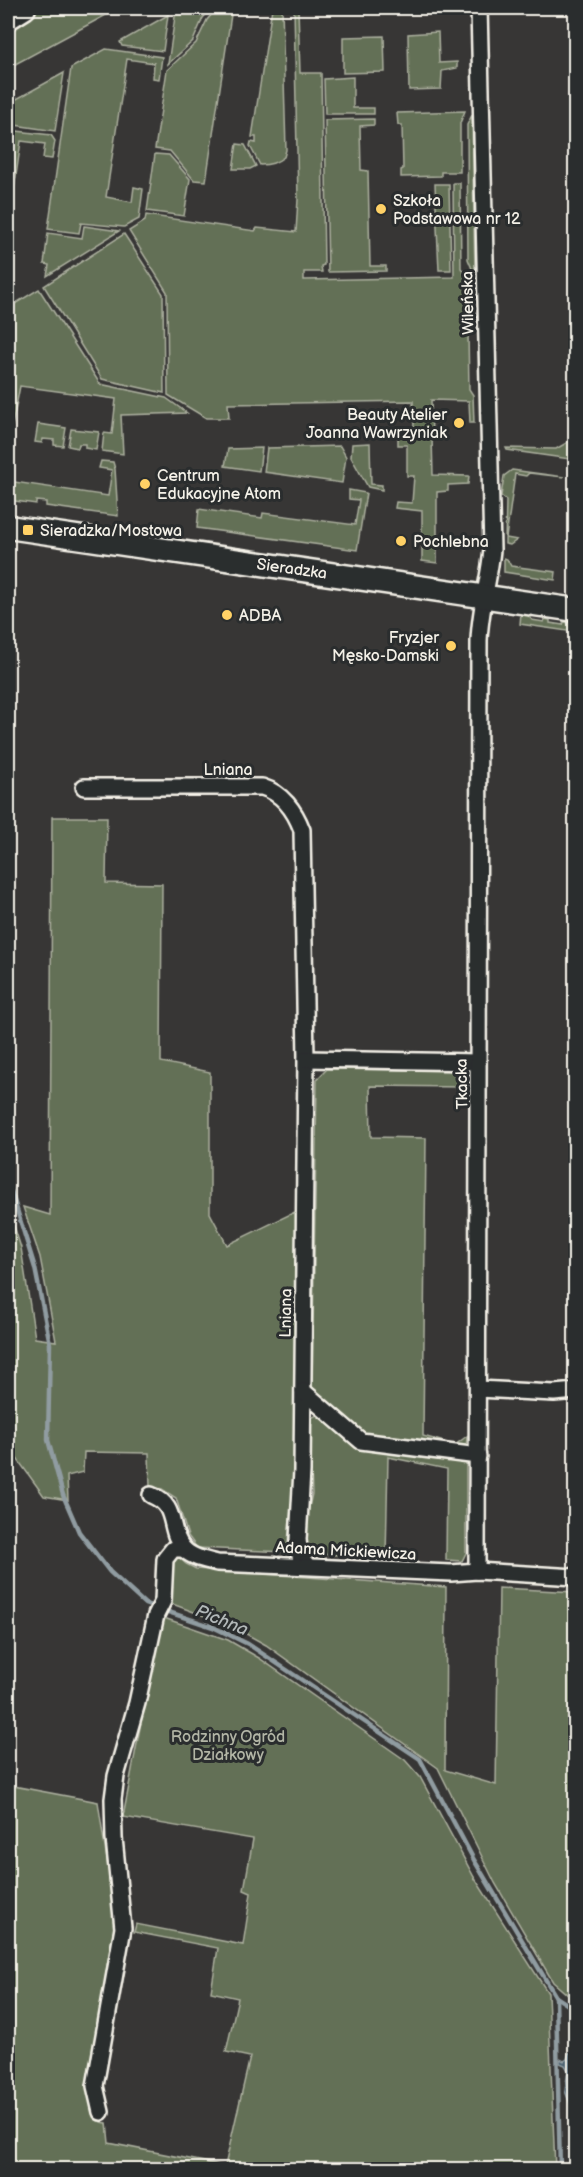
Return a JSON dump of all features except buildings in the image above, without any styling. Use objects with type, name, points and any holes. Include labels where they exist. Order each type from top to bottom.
[{"type":"street","points":[[8,18],[24,8]]},
{"type":"street","name":"Wileńska","points":[[479,8],[492,550],[485,596]]},
{"type":"street","name":"Sieradzka","points":[[8,527],[576,610]]},
{"type":"street","name":"Tkacka","points":[[477,1571],[479,640],[485,596]]},
{"type":"street","name":"Lniana","points":[[84,787],[262,787],[271,790],[292,810],[302,830],[306,1059],[302,1471],[298,1540],[300,1556],[307,1565]]},
{"type":"street","points":[[306,1059],[478,1062]]},
{"type":"street","points":[[478,1389],[554,1393],[576,1391]]},
{"type":"street","points":[[303,1391],[360,1441],[478,1456]]},
{"type":"street","points":[[101,2112],[95,2086],[123,1928],[114,1838],[113,1799],[116,1776],[137,1703],[160,1608],[165,1558],[173,1549],[183,1549],[173,1526],[170,1509],[160,1499],[151,1495]]},
{"type":"street","name":"Adama Mickiewicza","points":[[183,1549],[197,1557],[218,1563],[307,1565],[451,1573],[477,1571],[576,1577]]},
{"type":"green space","points":[[35,8],[119,8],[8,68],[8,24]]},
{"type":"green space","points":[[179,8],[212,8],[203,18],[193,41],[168,64],[176,10]]},
{"type":"green space","points":[[217,8],[232,8],[206,181],[194,180],[170,151],[155,149],[167,70],[196,43],[207,20]]},
{"type":"green space","points":[[272,8],[282,8],[286,150],[284,157],[278,161],[260,165],[250,146],[251,142],[256,143],[256,137],[252,137]]},
{"type":"green space","points":[[294,8],[298,8],[300,73],[321,73],[324,265],[321,266],[322,272],[304,272],[304,280],[454,277],[453,183],[460,183],[461,268],[467,277],[469,389],[473,395],[474,423],[470,423],[469,401],[431,400],[433,475],[469,476],[468,484],[448,485],[448,491],[437,492],[437,563],[422,561],[422,511],[395,508],[396,502],[412,503],[414,476],[407,476],[407,445],[398,445],[398,435],[402,429],[414,428],[413,401],[228,404],[229,418],[206,418],[168,395],[167,292],[129,231],[145,221],[146,215],[255,231],[257,228],[296,232],[298,199]]},
{"type":"green space","points":[[168,15],[163,51],[122,46],[120,42]]},
{"type":"green space","points":[[438,32],[439,63],[457,62],[457,68],[442,71],[441,89],[409,90],[408,34]]},
{"type":"green space","points":[[384,36],[385,72],[343,73],[343,37]]},
{"type":"green space","points":[[106,49],[162,57],[159,79],[153,78],[154,63],[127,59],[106,197],[132,202],[134,187],[143,189],[139,219],[124,227],[81,223],[79,233],[48,229],[71,68]]},
{"type":"green space","points":[[64,73],[55,131],[8,124],[8,107],[11,102]]},
{"type":"green space","points":[[353,77],[353,108],[374,108],[374,114],[325,114],[324,79]]},
{"type":"green space","points":[[465,111],[460,123],[460,172],[441,172],[441,176],[401,177],[403,169],[402,125],[398,125],[397,113]]},
{"type":"green space","points":[[472,115],[475,276],[468,259],[467,125]]},
{"type":"green space","points":[[374,119],[374,125],[360,126],[361,170],[368,171],[370,266],[386,266],[386,271],[328,272],[325,120]]},
{"type":"green space","points":[[8,130],[51,135],[55,141],[52,159],[43,158],[45,144],[21,141],[8,231]]},
{"type":"green space","points":[[237,144],[245,145],[256,166],[250,169],[233,169]]},
{"type":"green space","points":[[155,154],[169,155],[190,179],[184,216],[147,211]]},
{"type":"green space","points":[[435,184],[449,184],[451,270],[439,270]]},
{"type":"green space","points":[[84,226],[119,231],[47,276],[49,265],[44,264],[48,233],[82,238]]},
{"type":"green space","points":[[124,234],[163,294],[164,393],[102,379],[44,286]]},
{"type":"green space","points":[[39,289],[100,384],[166,398],[187,413],[121,415],[123,454],[102,451],[104,433],[112,434],[116,399],[20,386],[12,426],[8,428],[8,308]]},
{"type":"green space","points":[[38,424],[66,428],[63,446],[54,445],[54,440],[43,439],[42,443],[35,442]]},
{"type":"green space","points":[[71,429],[99,432],[96,450],[85,448],[85,444],[79,444],[78,448],[68,446]]},
{"type":"green space","points":[[575,438],[575,456],[570,459],[507,450],[506,448],[556,449]]},
{"type":"green space","points":[[370,443],[371,484],[382,485],[382,490],[368,487],[351,457],[352,444]]},
{"type":"green space","points":[[340,446],[346,457],[342,483],[264,472],[267,448]]},
{"type":"green space","points":[[262,448],[259,471],[225,466],[228,449]]},
{"type":"green space","points":[[101,461],[113,462],[118,516],[46,506],[46,502],[36,501],[36,504],[8,500],[8,481],[108,496],[112,470],[99,468]]},
{"type":"green space","points":[[512,470],[564,477],[529,473],[526,476],[515,474],[506,538],[517,540],[510,545],[505,544],[506,500],[501,496],[504,476]]},
{"type":"green space","points":[[349,490],[366,493],[357,550],[197,528],[199,509],[262,518],[263,513],[355,525],[359,500],[349,499]]},
{"type":"green space","points":[[504,558],[511,566],[556,572],[555,580],[504,572]]},
{"type":"green space","points":[[521,613],[526,613],[532,620],[544,622],[545,619],[550,620],[550,623],[563,625],[564,622],[570,623],[570,626],[575,626],[574,632],[520,624]]},
{"type":"green space","points":[[52,817],[107,817],[106,883],[162,884],[161,1062],[210,1072],[210,1213],[227,1245],[297,1211],[295,1466],[287,1552],[197,1548],[188,1536],[176,1498],[162,1489],[150,1487],[149,1453],[84,1452],[83,1472],[67,1476],[68,1500],[44,1496],[8,1449],[8,1207],[21,1248],[35,1338],[56,1341],[40,1257],[23,1207],[50,1215]]},
{"type":"green space","points":[[327,1069],[466,1071],[466,1087],[370,1086],[371,1137],[426,1138],[423,1436],[455,1445],[467,1436],[466,1451],[365,1436],[312,1393],[317,1079]]},
{"type":"green space","points":[[317,1415],[360,1446],[466,1459],[466,1553],[462,1561],[446,1560],[447,1469],[388,1457],[386,1558],[304,1553],[305,1525],[312,1494],[309,1419]]},
{"type":"green space","points":[[175,1554],[196,1569],[446,1587],[445,1770],[496,1785],[499,1588],[575,1592],[575,2001],[553,1982],[495,1883],[438,1768],[266,1645],[234,1627],[167,1602],[171,1563]]},
{"type":"green space","name":"Rodzinny Ogród Działkowy","points":[[161,1617],[228,1640],[259,1658],[405,1760],[420,1777],[474,1877],[548,1993],[555,2169],[8,2169],[8,1785],[98,1802],[116,1920],[106,1971],[102,2027],[90,2094],[101,2122],[107,2123],[109,2143],[225,2166],[250,2057],[226,2052],[238,1998],[211,1992],[218,1948],[134,1932],[136,1924],[243,1945],[251,1893],[244,1890],[253,1839],[123,1817]]},
{"type":"water","points":[[575,2050],[575,2117],[565,2091],[568,2070],[560,2063],[560,2059],[564,2061],[569,2053]]},
{"type":"waterway","name":"Pichna","points":[[8,1181],[35,1268],[50,1344],[48,1440],[63,1495],[79,1532],[110,1572],[145,1604],[213,1627],[248,1644],[420,1759],[474,1860],[556,1997],[576,2010]]},
{"type":"waterway","points":[[556,1997],[560,2170]]},
{"type":"place","name":"Szkoła Podstawowa nr 12","points":[[381,209]]},
{"type":"place","name":"Beauty Atelier Joanna Wawrzyniak","points":[[459,423]]},
{"type":"place","name":"Centrum Edukacyjne Atom","points":[[145,484]]},
{"type":"place","name":"Sieradzka/Mostowa","points":[[28,530]]},
{"type":"place","name":"Pochlebna","points":[[401,541]]},
{"type":"place","name":"ADBA","points":[[227,615]]},
{"type":"place","name":"Fryzjer Męsko-Damski","points":[[451,646]]}]
